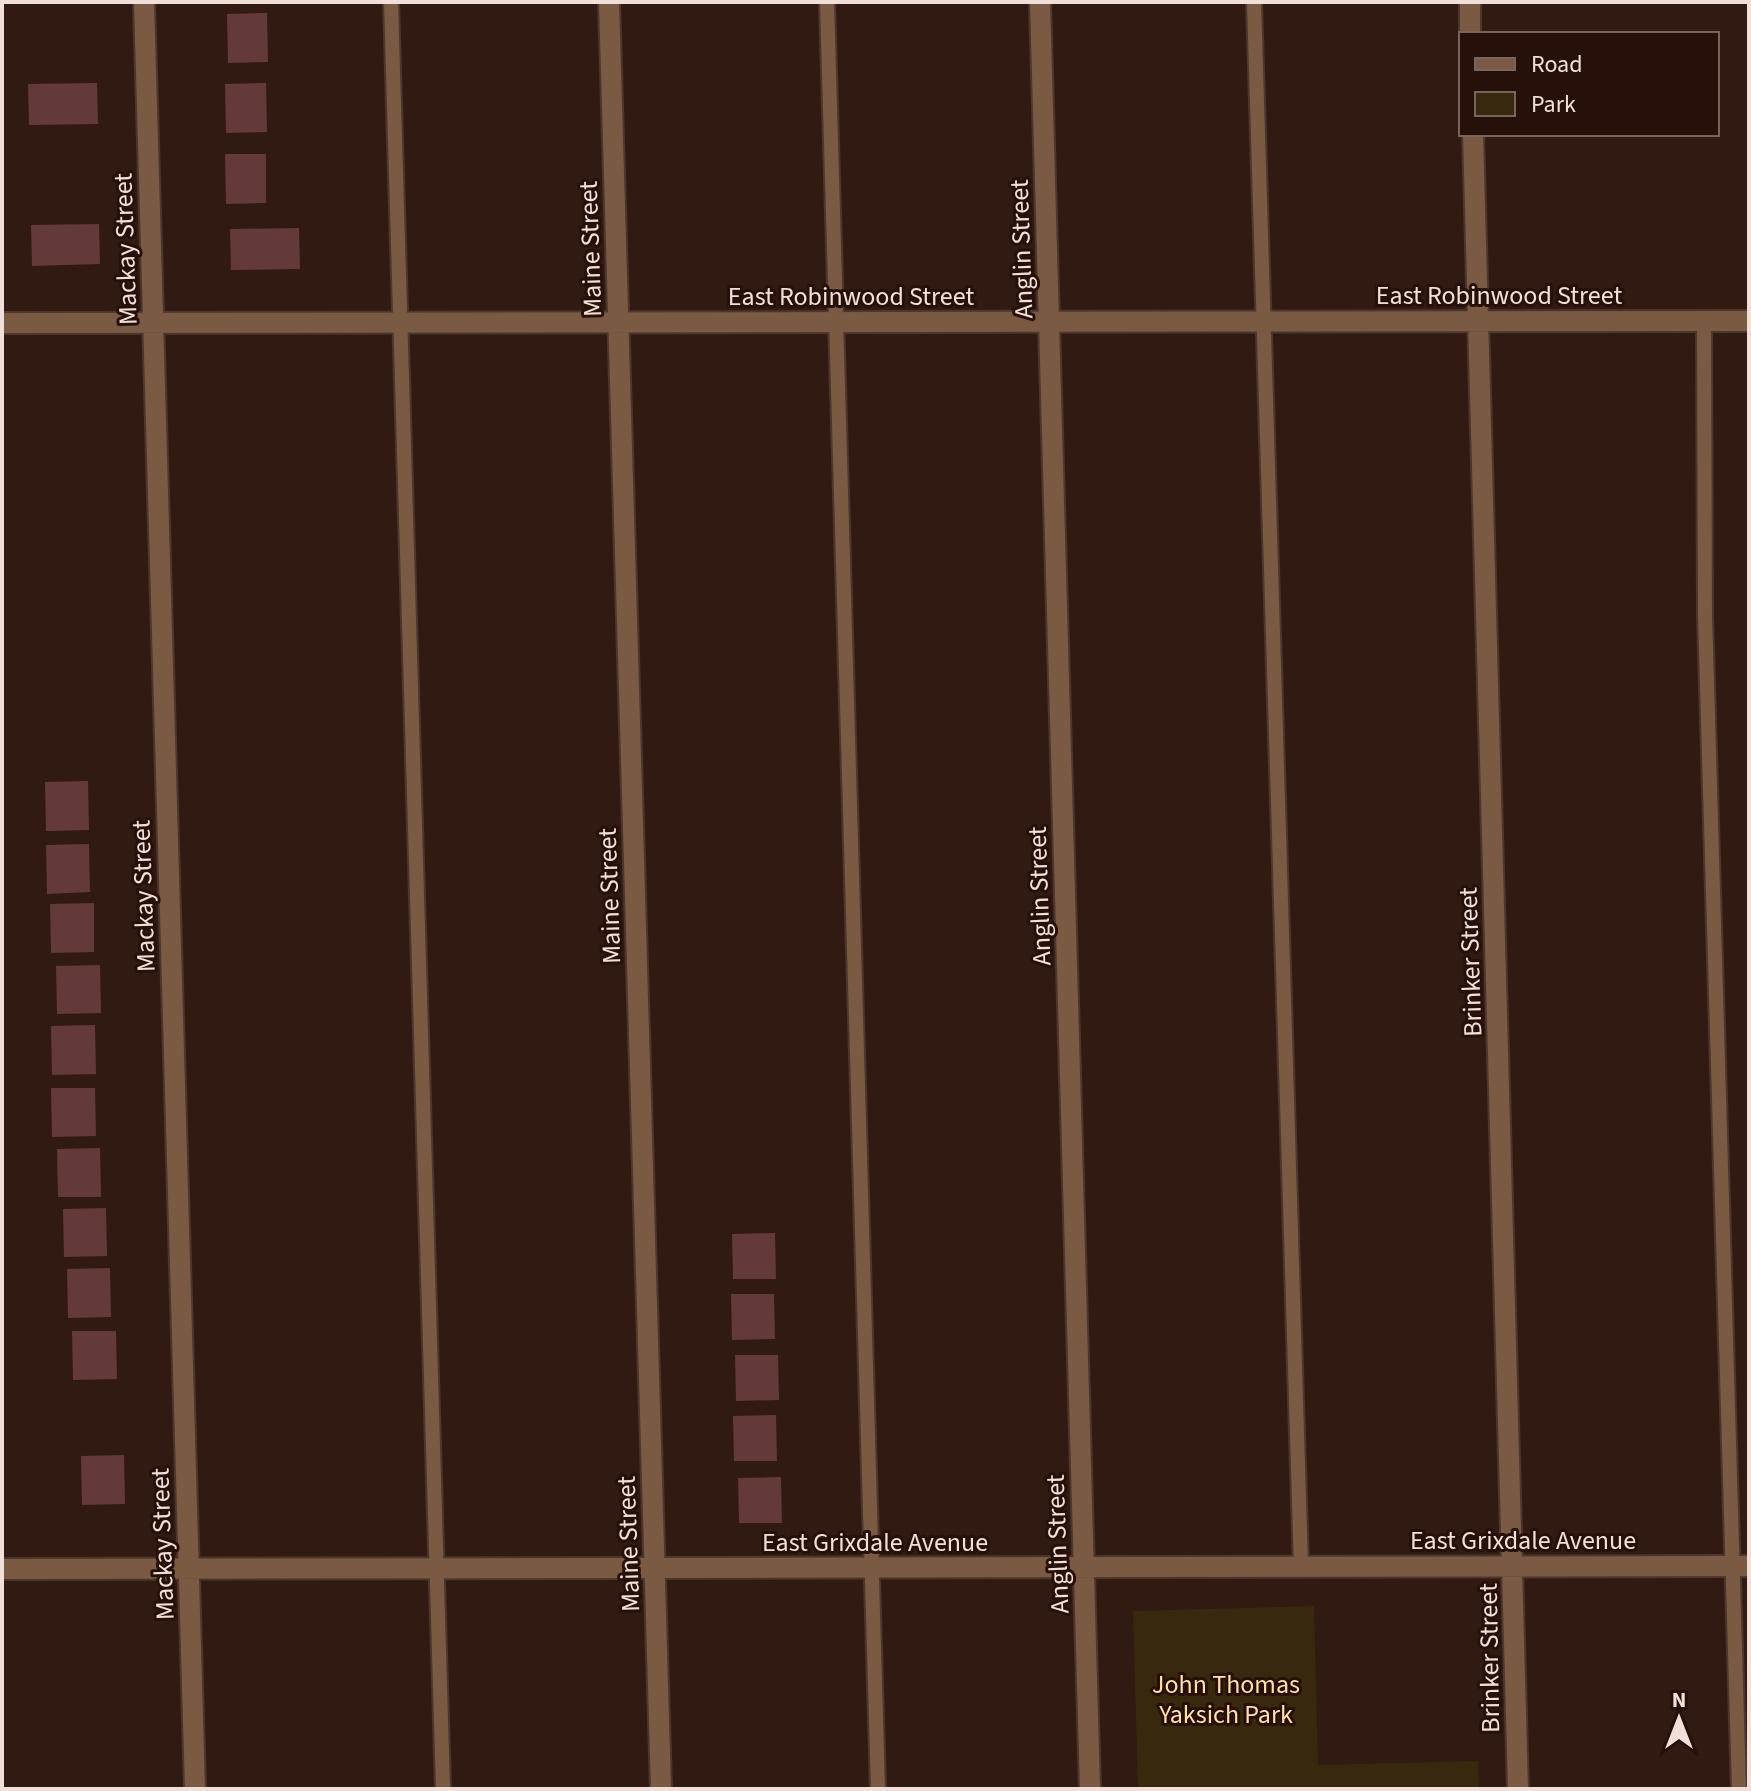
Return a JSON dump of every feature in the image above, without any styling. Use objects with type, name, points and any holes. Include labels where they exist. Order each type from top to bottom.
[{"type":"street","name":"Mackay Street","points":[[144,2],[195,1789]]},
{"type":"street","name":"Maine Street","points":[[609,2],[661,1789]]},
{"type":"street","name":"Anglin Street","points":[[1040,2],[1090,1789]]},
{"type":"street","points":[[1470,2],[1470,32]]},
{"type":"street","name":"Brinker Street","points":[[1473,136],[1518,1789]]},
{"type":"street","name":"East Robinwood Street","points":[[2,323],[1749,321]]},
{"type":"street","name":"East Grixdale Avenue","points":[[2,1569],[1740,1566]]},
{"type":"lane","points":[[391,2],[443,1789]]},
{"type":"lane","points":[[827,2],[878,1789]]},
{"type":"lane","points":[[1254,2],[1301,1567]]},
{"type":"lane","points":[[1704,321],[1705,615],[1740,1566],[1739,1789]]},
{"type":"green space","name":"John Thomas Yaksich Park","points":[[1314,1606],[1318,1765],[1478,1761],[1479,1789],[1138,1789],[1133,1611]]},
{"type":"building","points":[[267,13],[268,62],[228,63],[227,14]]},
{"type":"building","points":[[97,83],[98,124],[29,125],[28,84]]},
{"type":"building","points":[[266,83],[267,132],[226,133],[225,84]]},
{"type":"building","points":[[225,154],[266,154],[266,203],[226,204]]},
{"type":"building","points":[[99,224],[100,264],[32,266],[31,225]]},
{"type":"building","points":[[299,228],[300,269],[231,270],[230,229]]},
{"type":"building","points":[[88,781],[89,830],[46,831],[45,782]]},
{"type":"building","points":[[89,844],[90,892],[47,894],[46,845]]},
{"type":"building","points":[[94,903],[94,952],[51,953],[50,904]]},
{"type":"building","points":[[100,965],[101,1013],[57,1014],[56,966]]},
{"type":"building","points":[[95,1025],[96,1074],[52,1075],[51,1026]]},
{"type":"building","points":[[51,1088],[95,1088],[96,1136],[52,1137]]},
{"type":"building","points":[[100,1148],[101,1197],[58,1197],[57,1149]]},
{"type":"building","points":[[106,1208],[107,1256],[64,1257],[63,1209]]},
{"type":"building","points":[[775,1233],[776,1279],[733,1279],[732,1234]]},
{"type":"building","points":[[110,1268],[111,1317],[68,1318],[67,1269]]},
{"type":"building","points":[[731,1294],[774,1294],[775,1339],[732,1340]]},
{"type":"building","points":[[72,1331],[116,1331],[117,1379],[73,1380]]},
{"type":"building","points":[[735,1355],[778,1355],[779,1400],[736,1401]]},
{"type":"building","points":[[776,1415],[777,1461],[734,1461],[733,1416]]},
{"type":"building","points":[[124,1455],[125,1504],[82,1505],[81,1456]]},
{"type":"building","points":[[781,1477],[782,1523],[739,1523],[738,1478]]}]
